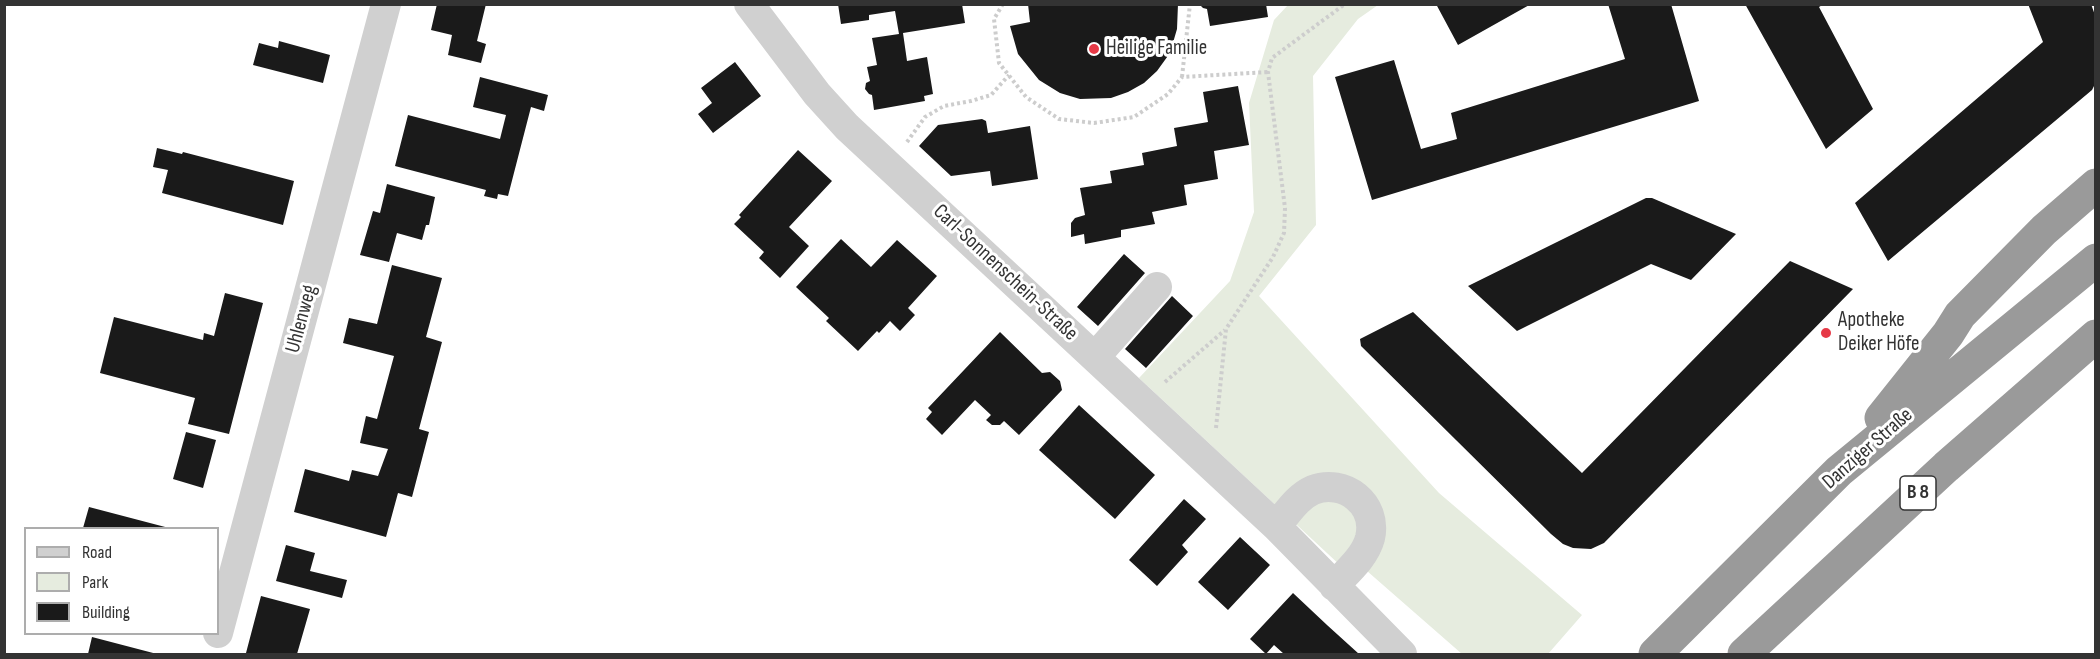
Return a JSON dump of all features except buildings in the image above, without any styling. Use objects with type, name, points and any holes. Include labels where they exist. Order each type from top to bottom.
[{"type":"highway","points":[[1839,471],[1948,334],[1960,315],[2044,230],[2096,185]]},
{"type":"highway","name":"Danziger Straße","points":[[1655,654],[1839,471],[2096,260]]},
{"type":"highway","name":"B 8","points":[[1744,654],[1946,468],[2096,336]]},
{"type":"street","name":"Uhlenweg","points":[[219,626],[386,4]]},
{"type":"street","name":"Carl-Sonnenschein-Straße","points":[[749,4],[817,94],[847,127],[1212,465],[1276,526],[1402,654]]},
{"type":"street","points":[[1095,357],[1157,287]]},
{"type":"street","points":[[1276,526],[1301,497],[1313,490],[1334,488],[1356,494],[1370,516],[1372,524],[1369,539],[1363,553],[1334,586]]},
{"type":"street","name":"Uhlenweg","points":[[212,654],[217,635]]},
{"type":"path","points":[[1003,4],[994,19],[999,63],[1026,97],[1059,119],[1094,123],[1134,117],[1168,94],[1182,77],[1190,4]]},
{"type":"path","points":[[1136,395],[1164,383],[1226,329],[1273,258],[1284,233],[1285,208],[1268,72],[1272,58],[1345,4]]},
{"type":"path","points":[[1182,77],[1268,72]]},
{"type":"path","points":[[888,165],[925,117],[944,106],[991,95],[1009,75]]},
{"type":"path","points":[[1212,465],[1226,329]]},
{"type":"green space","points":[[1288,5],[1378,5],[1358,19],[1313,76],[1316,225],[1259,296],[1439,493],[1582,615],[1548,654],[1462,654],[1367,571],[1357,581],[1139,378],[1230,281],[1254,212],[1249,103],[1274,20]]},
{"type":"place","name":"Heilige Familie","points":[[1094,49]]},
{"type":"place","name":"Apotheke Deiker Höfe","points":[[1826,333]]}]
